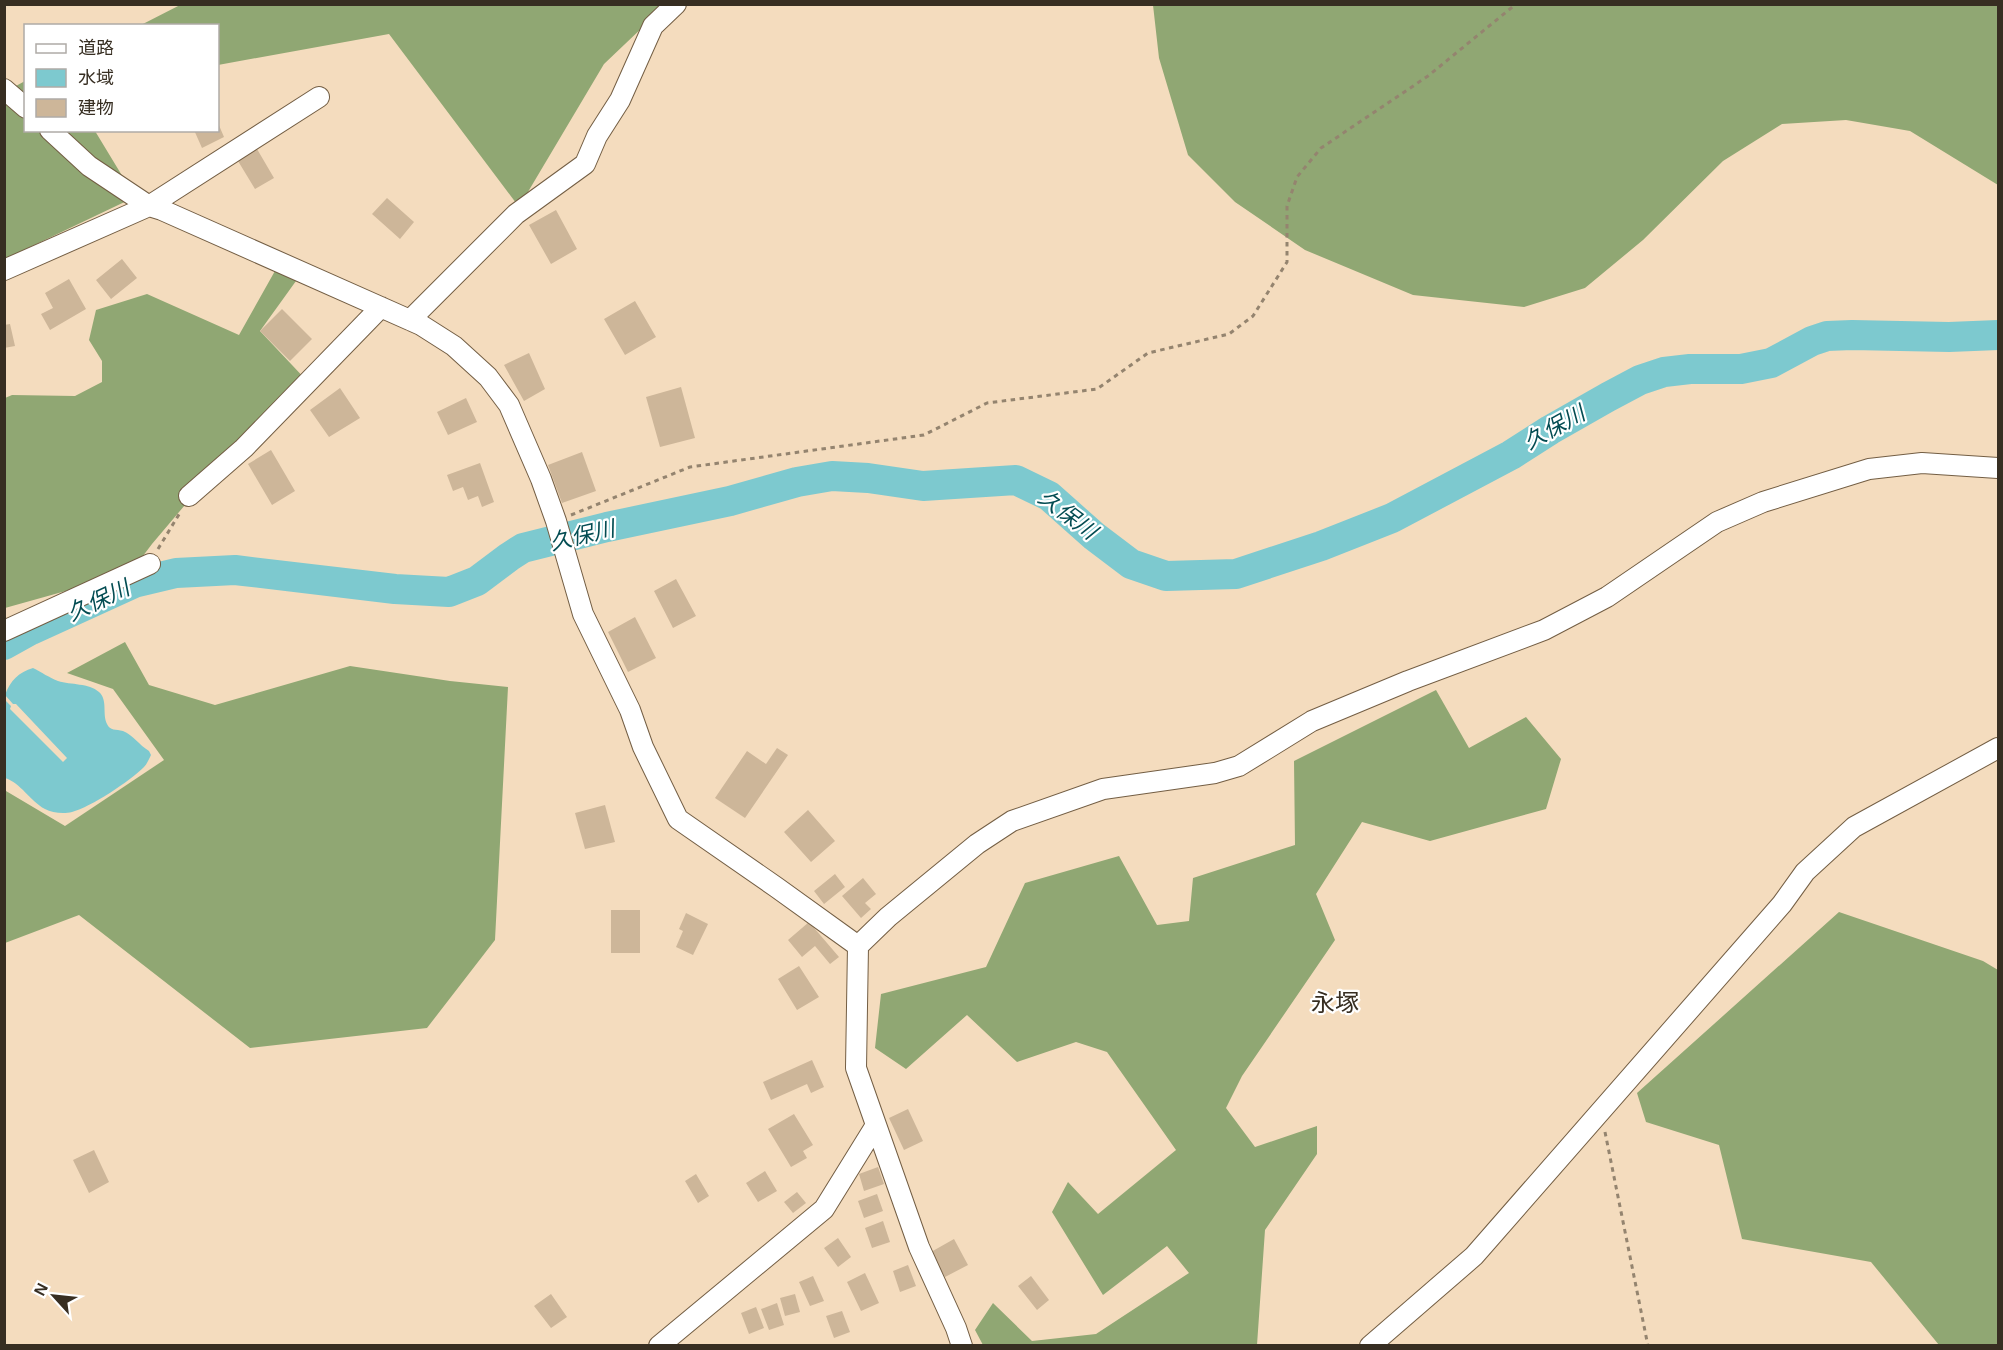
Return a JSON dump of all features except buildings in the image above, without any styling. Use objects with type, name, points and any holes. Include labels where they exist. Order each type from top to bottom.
[{"type":"street","points":[[410,320],[516,214],[585,164],[597,136],[620,100],[653,26],[676,4]]},
{"type":"street","points":[[4,89],[24,106]]},
{"type":"street","points":[[4,270],[148,206],[319,97]]},
{"type":"street","points":[[52,132],[89,166],[148,206],[162,210],[410,320],[454,346],[488,377],[509,405],[541,479],[583,614],[630,710],[643,747],[678,819],[858,946]]},
{"type":"street","points":[[189,496],[244,448],[381,307]]},
{"type":"street","points":[[962,1346],[919,1247],[856,1068],[858,946],[888,917],[977,844],[1012,821],[1103,789],[1215,773],[1239,766],[1312,721],[1408,681],[1544,630],[1607,597],[1718,522],[1762,502],[1869,469],[1922,463],[1998,468]]},
{"type":"street","points":[[4,630],[150,564]]},
{"type":"street","points":[[1370,1346],[1474,1256],[1601,1113],[1782,904],[1805,872],[1825,852],[1854,827],[1998,748]]},
{"type":"street","points":[[659,1346],[824,1209],[876,1125]]},
{"type":"path","points":[[556,522],[690,467],[924,435],[987,403],[1097,389],[1148,353],[1229,334],[1253,316],[1287,262],[1287,206],[1298,177],[1321,148],[1428,76],[1516,4]]},
{"type":"path","points":[[150,564],[189,496]]},
{"type":"path","points":[[1601,1113],[1648,1346]]},
{"type":"green space","points":[[182,4],[666,5],[604,64],[519,207],[389,34],[219,65],[219,24],[143,24]]},
{"type":"green space","points":[[1153,5],[1998,5],[1998,185],[1910,131],[1846,120],[1782,124],[1723,161],[1643,240],[1585,288],[1524,307],[1413,295],[1305,250],[1235,202],[1188,155],[1159,58]]},
{"type":"green space","points":[[24,82],[24,132],[96,132],[135,197],[5,259],[5,92]]},
{"type":"green space","points":[[280,262],[296,281],[260,331],[308,382],[201,486],[130,573],[5,608],[5,398],[12,395],[75,396],[102,382],[102,361],[89,340],[96,310],[147,294],[239,335]]},
{"type":"green space","points":[[125,642],[149,685],[215,705],[350,666],[508,687],[495,940],[427,1028],[250,1048],[79,915],[5,943],[5,791],[65,826],[164,760],[113,689],[67,673]]},
{"type":"green space","points":[[1436,690],[1469,748],[1526,717],[1561,759],[1546,809],[1430,841],[1362,822],[1316,894],[1335,940],[1242,1076],[1226,1108],[1255,1147],[1317,1126],[1317,1154],[1265,1230],[1257,1345],[983,1345],[975,1330],[993,1303],[1032,1341],[1096,1334],[1189,1273],[1167,1246],[1103,1295],[1052,1212],[1068,1182],[1098,1214],[1176,1150],[1107,1052],[1076,1042],[1017,1062],[967,1015],[906,1069],[875,1048],[881,994],[986,967],[1025,883],[1119,856],[1157,925],[1189,921],[1193,878],[1295,845],[1294,761]]},
{"type":"green space","points":[[1839,912],[1983,961],[1998,970],[1998,1345],[1939,1345],[1871,1262],[1742,1239],[1719,1145],[1646,1122],[1637,1093]]},
{"type":"water","points":[[33,668],[58,681],[95,689],[102,695],[108,726],[130,735],[151,755],[138,773],[120,786],[89,805],[72,812],[58,813],[45,809],[11,780],[5,778],[5,700],[11,706],[10,709],[63,762],[67,758],[5,695],[16,678]]},
{"type":"waterway","name":"久保川","points":[[4,645],[31,630],[134,583],[176,573],[235,570],[395,589],[449,592],[477,581],[523,548],[607,527],[730,501],[797,482],[832,476],[868,478],[923,486],[1016,480],[1049,496],[1094,536],[1131,564],[1166,576],[1236,574],[1321,546],[1392,518],[1511,455],[1608,397],[1640,380],[1664,372],[1690,369],[1741,369],[1771,363],[1812,341],[1827,336],[1998,335]]},
{"type":"district","name":"永塚","points":[[1335,1003]]}]
